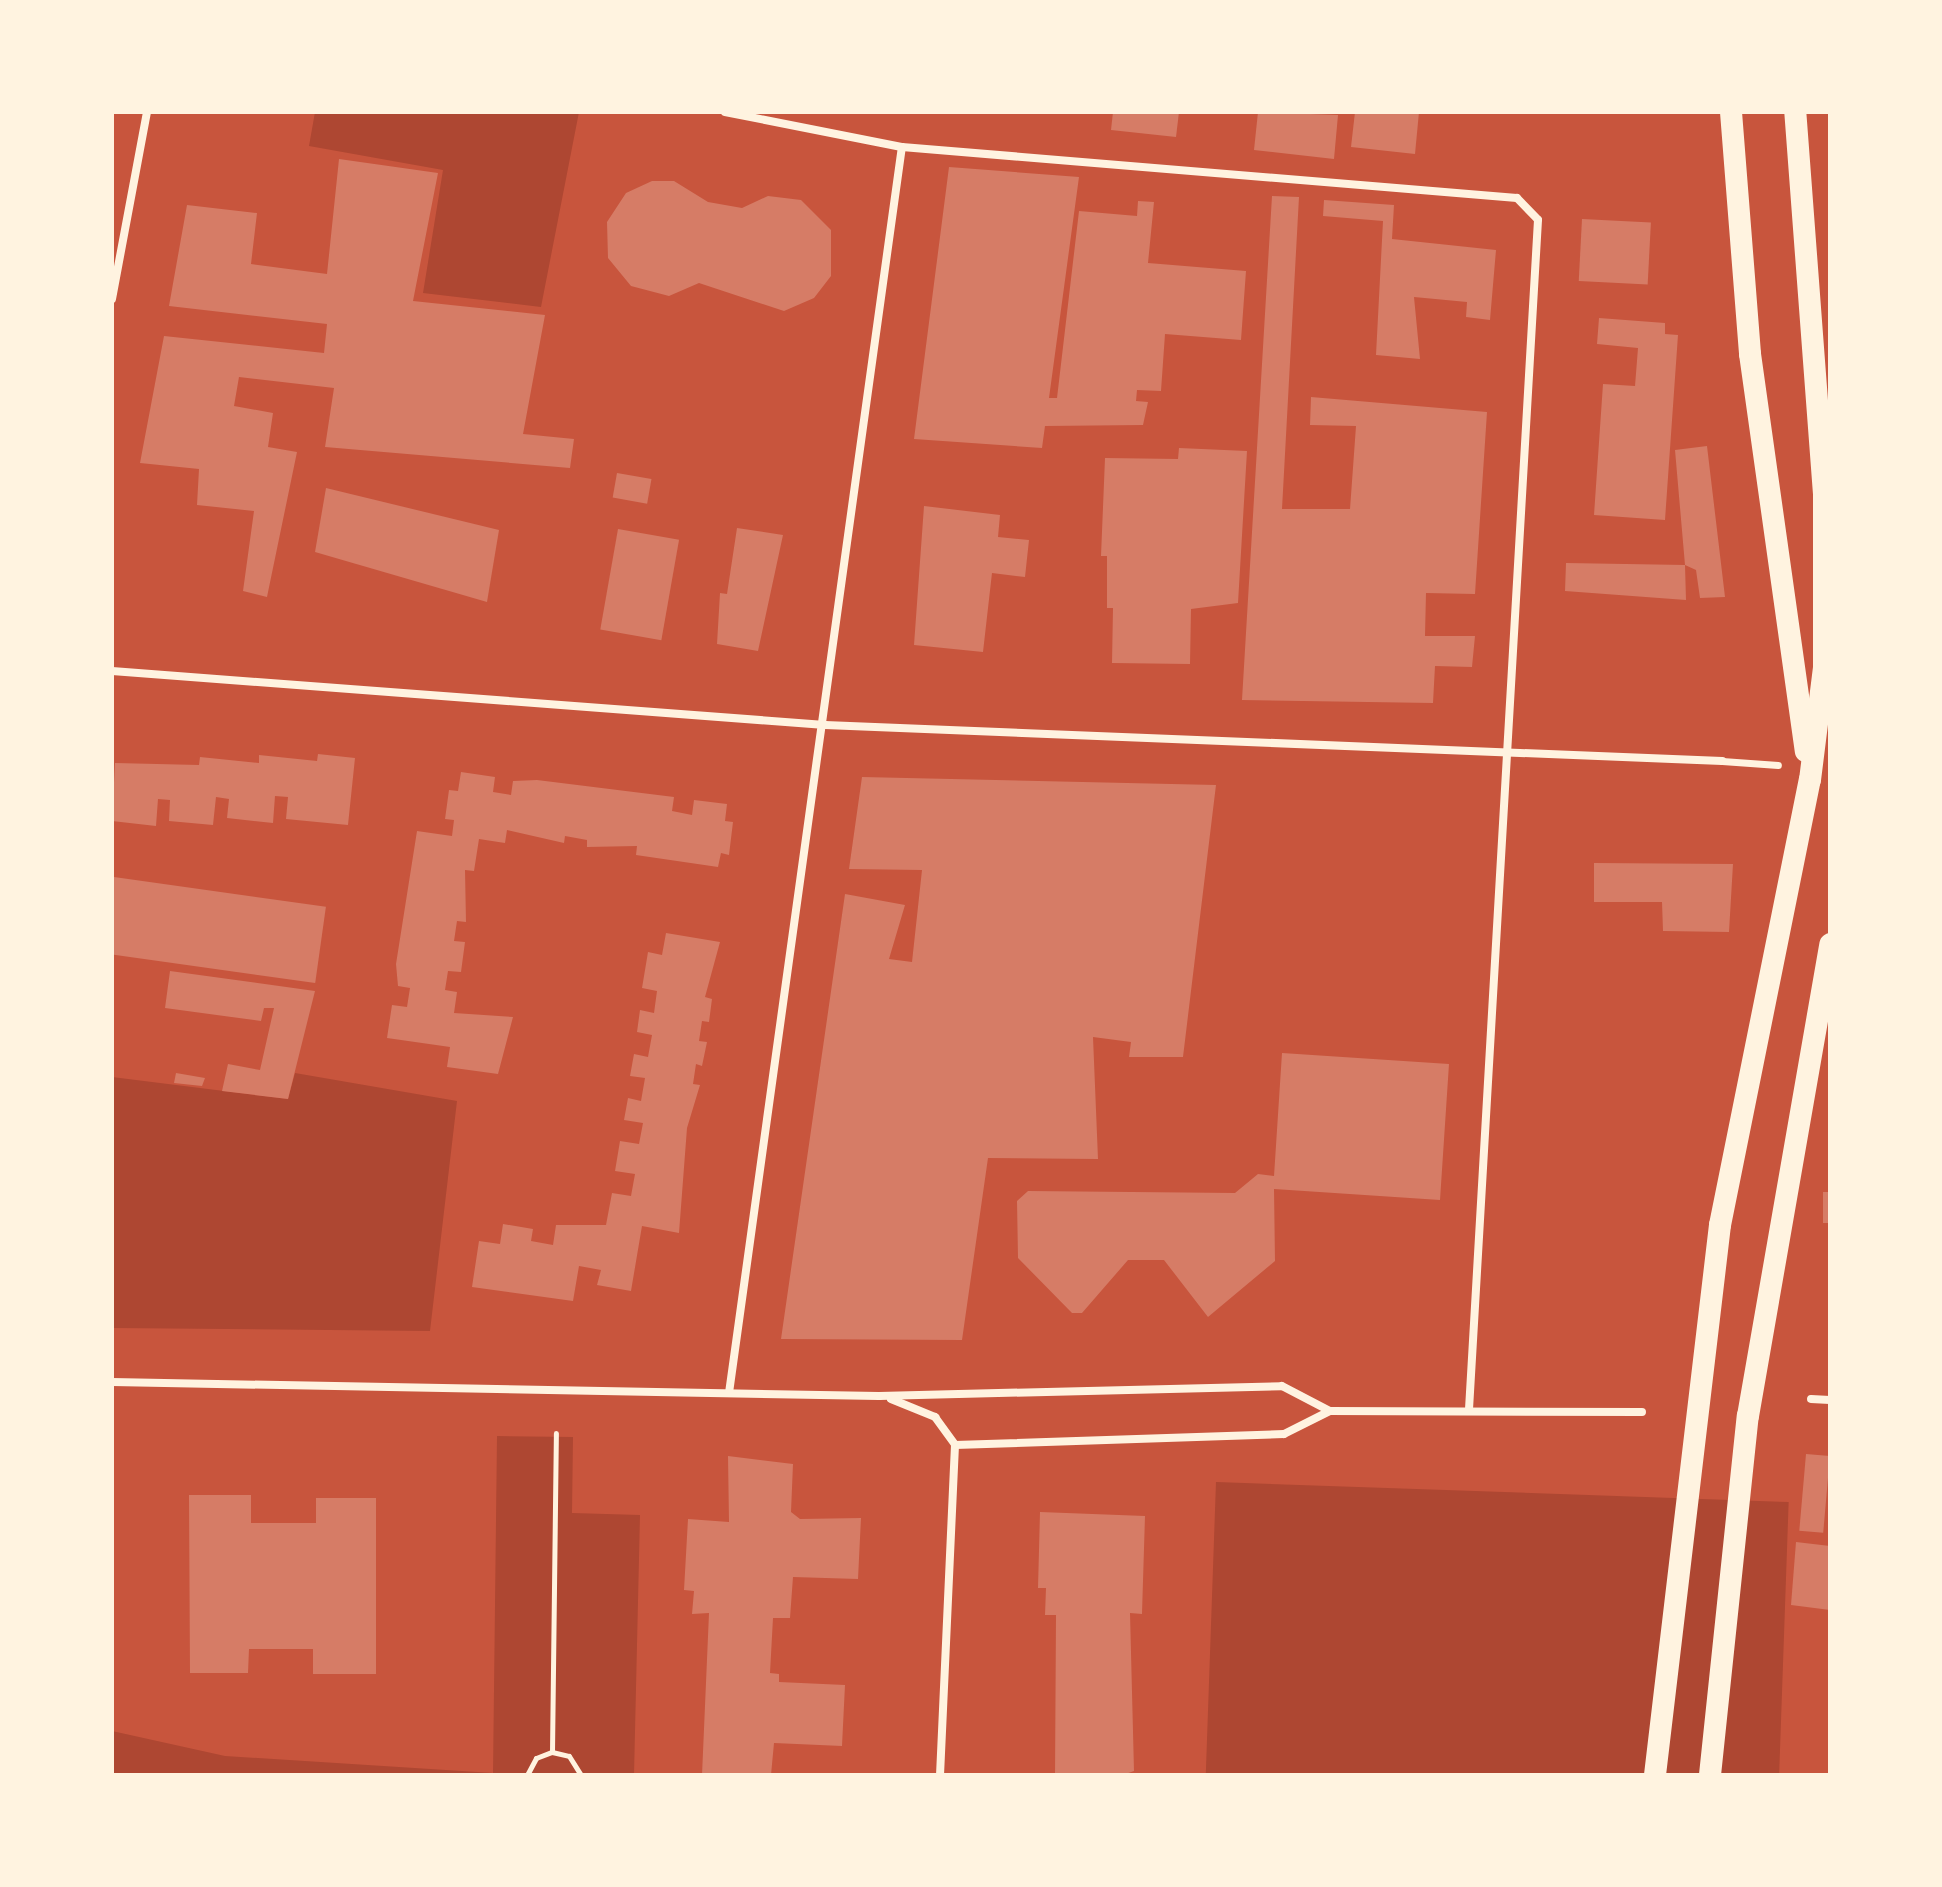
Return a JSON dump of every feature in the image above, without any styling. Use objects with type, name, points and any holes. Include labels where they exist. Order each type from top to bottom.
[{"type":"highway","points":[[1731,112],[1750,354],[1810,780]]},
{"type":"highway","points":[[1655,1775],[1720,1225],[1810,780],[1824,667],[1824,494],[1795,112]]},
{"type":"highway","points":[[1710,1775],[1748,1416],[1830,944]]},
{"type":"street","points":[[112,299],[147,112]]},
{"type":"street","points":[[725,112],[902,147],[1517,198],[1538,220],[1510,750],[1469,1408]]},
{"type":"street","points":[[729,1393],[825,725],[902,147]]},
{"type":"street","points":[[112,671],[825,725],[1510,750],[1778,765]]},
{"type":"street","points":[[112,1382],[879,1396],[1282,1386],[1330,1411]]},
{"type":"street","points":[[879,1396],[935,1417],[955,1445],[940,1775]]},
{"type":"street","points":[[1811,1399],[1830,1400]]},
{"type":"street","points":[[955,1445],[1284,1434],[1330,1411],[1469,1408],[1642,1412]]},
{"type":"path","points":[[552,1752],[556,1433]]},
{"type":"path","points":[[527,1775],[536,1758],[552,1752],[569,1756],[581,1775]]},
{"type":"shaded area","points":[[315,112],[579,112],[541,307],[423,293],[443,170],[309,146]]},
{"type":"shaded area","points":[[295,1073],[457,1101],[430,1331],[112,1328],[112,1077],[288,1099]]},
{"type":"shaded area","points":[[497,1436],[573,1437],[572,1513],[640,1515],[634,1775],[112,1775],[112,1731],[225,1756],[493,1773]]},
{"type":"shaded area","points":[[1216,1482],[1789,1502],[1779,1775],[1206,1775]]},
{"type":"building","points":[[1113,112],[1179,112],[1176,137],[1111,130]]},
{"type":"building","points":[[1258,112],[1338,115],[1334,159],[1254,150]]},
{"type":"building","points":[[1355,112],[1419,112],[1415,154],[1351,147]]},
{"type":"building","points":[[339,159],[438,173],[413,301],[545,315],[523,434],[574,439],[570,468],[325,447],[334,388],[239,377],[234,406],[273,413],[268,447],[297,452],[267,597],[243,591],[254,511],[197,505],[199,469],[140,463],[164,336],[324,353],[327,324],[169,306],[187,205],[257,213],[251,264],[327,274]]},
{"type":"building","points":[[949,167],[1079,177],[1049,398],[1057,398],[1079,211],[1137,216],[1138,201],[1154,202],[1148,263],[1246,271],[1241,340],[1165,334],[1161,391],[1137,390],[1136,401],[1148,402],[1143,425],[1045,426],[1042,448],[914,439]]},
{"type":"building","points":[[652,181],[674,181],[708,202],[742,208],[768,196],[801,200],[831,230],[831,276],[814,298],[784,311],[699,283],[669,296],[631,286],[608,258],[607,222],[626,193]]},
{"type":"building","points":[[1272,196],[1299,197],[1282,509],[1350,509],[1356,426],[1310,425],[1311,397],[1487,412],[1475,594],[1426,593],[1425,636],[1475,636],[1472,667],[1435,666],[1433,703],[1242,700]]},
{"type":"building","points":[[1324,200],[1394,205],[1392,239],[1496,250],[1490,320],[1466,317],[1467,302],[1414,297],[1420,359],[1376,355],[1383,221],[1323,216]]},
{"type":"building","points":[[1582,219],[1651,223],[1648,285],[1579,281]]},
{"type":"building","points":[[1599,318],[1665,323],[1665,334],[1678,335],[1665,520],[1594,515],[1603,384],[1635,386],[1638,348],[1597,344]]},
{"type":"building","points":[[1707,446],[1725,597],[1700,598],[1696,570],[1685,565],[1675,450]]},
{"type":"building","points":[[1179,448],[1247,451],[1238,603],[1191,609],[1190,664],[1112,663],[1113,608],[1107,608],[1107,556],[1101,556],[1105,458],[1178,459]]},
{"type":"building","points":[[617,473],[651,479],[647,504],[613,498]]},
{"type":"building","points":[[326,488],[499,530],[487,602],[315,552]]},
{"type":"building","points":[[924,506],[1000,515],[998,537],[1029,540],[1025,577],[992,573],[983,652],[914,645]]},
{"type":"building","points":[[737,528],[783,535],[758,651],[717,644],[720,593],[727,594]]},
{"type":"building","points":[[618,529],[679,540],[661,640],[600,629]]},
{"type":"building","points":[[1566,563],[1685,565],[1686,600],[1565,591]]},
{"type":"building","points":[[318,754],[355,758],[348,825],[286,819],[288,797],[275,796],[273,823],[227,818],[229,799],[216,797],[213,825],[169,821],[170,800],[158,799],[156,826],[112,821],[115,763],[199,765],[200,757],[259,763],[259,755],[317,761]]},
{"type":"building","points":[[461,772],[495,777],[493,792],[511,795],[513,781],[537,780],[674,797],[672,811],[692,815],[694,800],[727,804],[725,821],[733,822],[729,855],[721,853],[718,867],[636,855],[637,846],[587,847],[587,840],[565,836],[564,843],[507,830],[505,843],[479,839],[474,871],[465,870],[466,922],[457,921],[454,941],[465,942],[461,972],[448,971],[445,990],[457,992],[454,1013],[513,1017],[498,1074],[447,1067],[450,1047],[387,1038],[392,1005],[407,1007],[410,988],[398,986],[396,964],[417,831],[452,836],[454,820],[445,819],[449,790],[458,791]]},
{"type":"building","points":[[862,777],[1216,785],[1183,1057],[1129,1057],[1131,1042],[1093,1037],[1098,1159],[988,1158],[962,1340],[781,1339],[845,894],[905,905],[889,959],[912,962],[922,870],[849,869]]},
{"type":"building","points":[[1594,863],[1733,864],[1729,932],[1663,931],[1662,902],[1594,902]]},
{"type":"building","points":[[114,877],[326,907],[315,983],[112,954]]},
{"type":"building","points":[[666,933],[720,942],[705,997],[712,999],[709,1022],[702,1021],[699,1041],[707,1042],[702,1066],[696,1064],[693,1084],[700,1085],[687,1128],[679,1233],[642,1226],[631,1291],[597,1285],[601,1270],[579,1266],[573,1301],[472,1287],[479,1241],[500,1244],[503,1224],[533,1229],[531,1241],[553,1245],[556,1225],[606,1225],[612,1193],[631,1196],[635,1174],[615,1171],[620,1141],[639,1144],[643,1123],[624,1120],[628,1098],[641,1101],[645,1078],[630,1076],[634,1054],[648,1057],[652,1035],[637,1032],[640,1010],[654,1013],[657,991],[642,988],[648,952],[662,955]]},
{"type":"building","points":[[170,971],[315,991],[288,1099],[222,1091],[228,1064],[260,1070],[274,1008],[264,1008],[261,1021],[165,1008]]},
{"type":"building","points":[[1282,1053],[1449,1064],[1440,1200],[1274,1189],[1275,1261],[1208,1317],[1164,1260],[1128,1260],[1082,1313],[1072,1313],[1018,1258],[1017,1201],[1028,1191],[1235,1193],[1258,1174],[1274,1176]]},
{"type":"building","points":[[176,1073],[205,1078],[202,1086],[174,1083]]},
{"type":"building","points":[[1823,1192],[1830,1192],[1830,1223],[1823,1223]]},
{"type":"building","points":[[1806,1454],[1830,1456],[1823,1533],[1799,1531]]},
{"type":"building","points":[[728,1456],[793,1464],[791,1512],[800,1519],[861,1518],[858,1579],[793,1577],[790,1618],[773,1618],[770,1673],[779,1674],[779,1682],[845,1685],[842,1746],[774,1743],[771,1775],[702,1775],[709,1613],[692,1614],[694,1591],[684,1590],[688,1519],[729,1522]]},
{"type":"building","points":[[189,1495],[251,1495],[251,1523],[316,1523],[316,1498],[376,1498],[376,1674],[313,1674],[313,1649],[249,1649],[248,1673],[190,1673]]},
{"type":"building","points":[[1040,1512],[1145,1516],[1142,1614],[1130,1613],[1134,1771],[1123,1775],[1055,1775],[1056,1615],[1045,1615],[1046,1588],[1038,1588]]},
{"type":"building","points":[[1796,1542],[1830,1546],[1830,1610],[1791,1605]]}]
